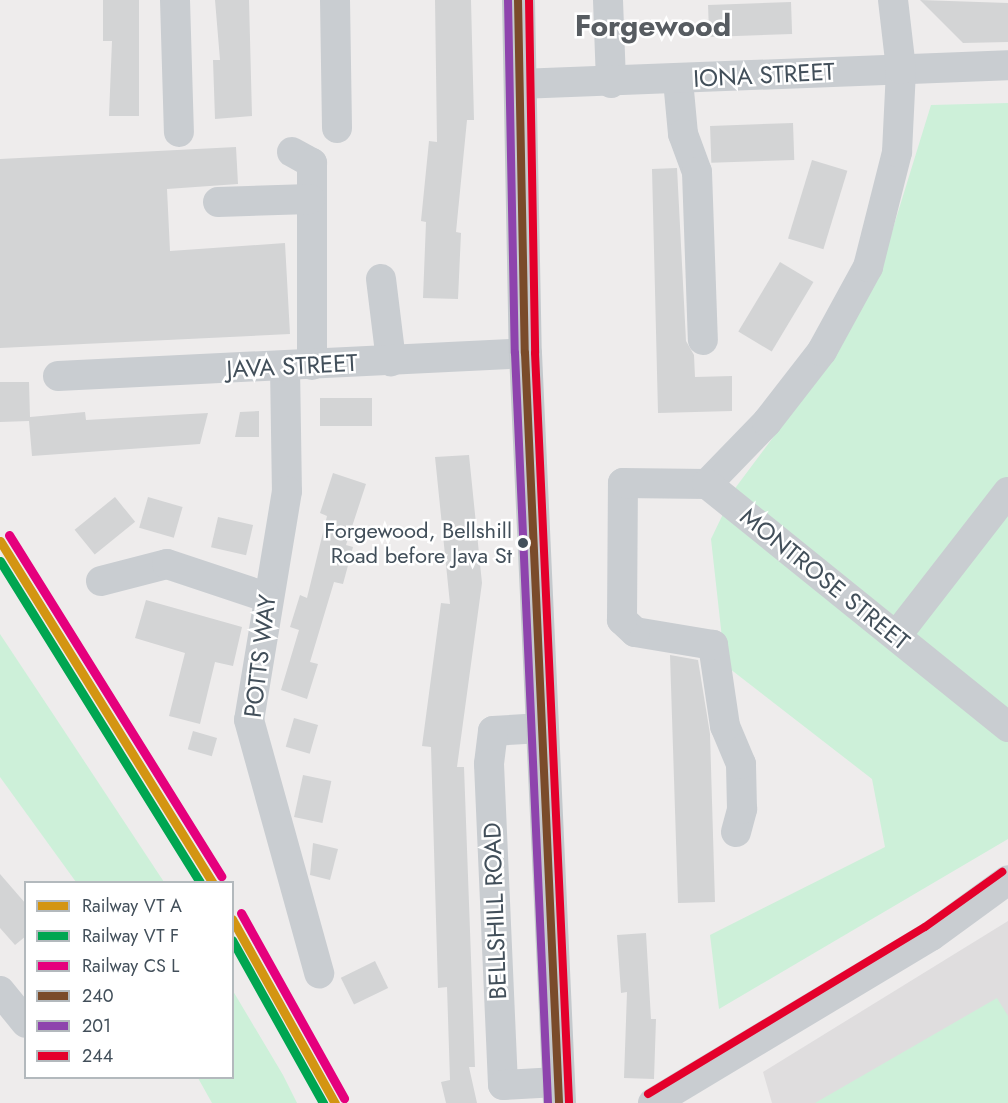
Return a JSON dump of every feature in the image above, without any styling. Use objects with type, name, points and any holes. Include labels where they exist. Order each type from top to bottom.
[{"type":"main road","name":"BELLSHILL ROAD","points":[[518,0],[525,353],[558,1092]]},
{"type":"street","points":[[175,0],[179,132]]},
{"type":"street","points":[[335,0],[337,128]]},
{"type":"street","points":[[608,0],[611,83]]},
{"type":"street","points":[[736,832],[742,809],[741,764],[725,726],[715,648],[709,642],[626,627],[623,483],[707,484],[767,422],[822,351],[868,267],[897,152],[901,69],[893,0]]},
{"type":"street","name":"IONA STREET","points":[[519,84],[611,83],[1008,64]]},
{"type":"street","points":[[678,80],[683,134],[698,172],[703,340]]},
{"type":"street","name":"POTTS WAY","points":[[292,152],[312,163],[298,366],[287,491],[266,597],[249,720],[319,973]]},
{"type":"street","points":[[218,202],[310,199]]},
{"type":"street","points":[[381,279],[390,361]]},
{"type":"street","name":"JAVA STREET","points":[[58,376],[298,366],[525,353]]},
{"type":"street","name":"MONTROSE STREET","points":[[707,484],[897,635],[1008,727]]},
{"type":"street","points":[[897,635],[1008,492]]},
{"type":"street","points":[[101,581],[167,564],[266,597]]},
{"type":"street","name":"BELLSHILL ROAD","points":[[542,728],[493,731],[489,776],[503,1085],[558,1092]]},
{"type":"street","points":[[653,1103],[931,936],[1008,880]]},
{"type":"street","points":[[0,991],[24,1021]]},
{"type":"shaded area","points":[[1008,921],[1008,1103],[772,1103],[763,1072]]},
{"type":"green space","points":[[1008,103],[1008,839],[719,1009],[710,935],[885,847],[872,779],[725,665],[711,539],[736,487],[834,356],[882,264],[931,105]]},
{"type":"green space","points":[[0,634],[163,881],[75,881],[0,777]]},
{"type":"green space","points":[[234,993],[297,1103],[212,1103],[199,1079],[234,1079]]},
{"type":"green space","points":[[997,998],[1008,1016],[1008,1103],[815,1103]]},
{"type":"building","points":[[103,0],[139,0],[139,116],[109,116],[112,41],[103,41]]},
{"type":"building","points":[[215,0],[249,0],[252,116],[215,119],[213,60],[220,60]]},
{"type":"building","points":[[435,0],[471,0],[474,120],[467,120],[456,232],[461,233],[458,299],[423,298],[426,222],[421,221],[429,141],[437,142]]},
{"type":"building","points":[[920,0],[1008,3],[1008,42],[963,43]]},
{"type":"building","points":[[791,2],[792,34],[709,37],[708,5]]},
{"type":"building","points":[[793,123],[794,160],[711,163],[710,126]]},
{"type":"building","points":[[236,147],[238,184],[167,189],[170,251],[285,243],[290,334],[0,348],[0,159]]},
{"type":"building","points":[[812,160],[847,171],[823,249],[788,238]]},
{"type":"building","points":[[677,168],[686,341],[694,355],[695,377],[732,376],[732,411],[658,413],[652,169]]},
{"type":"building","points":[[780,262],[813,282],[772,352],[738,331]]},
{"type":"building","points":[[0,382],[29,382],[30,417],[85,412],[86,420],[208,413],[200,444],[32,456],[29,421],[0,422]]},
{"type":"building","points":[[320,398],[372,398],[372,426],[320,426]]},
{"type":"building","points":[[259,411],[259,437],[235,437],[240,412]]},
{"type":"building","points":[[469,455],[482,583],[457,767],[464,767],[475,1067],[469,1067],[477,1103],[446,1103],[441,1082],[450,1080],[447,987],[438,988],[431,747],[422,746],[441,603],[450,604],[435,457]]},
{"type":"building","points":[[333,473],[366,484],[346,545],[353,547],[343,584],[334,582],[310,662],[318,664],[307,699],[281,690],[299,630],[290,627],[300,595],[307,598],[327,516],[320,513]]},
{"type":"building","points":[[115,497],[135,522],[95,555],[75,530]]},
{"type":"building","points":[[148,497],[183,507],[174,538],[139,528]]},
{"type":"building","points":[[218,517],[253,525],[246,555],[211,547]]},
{"type":"building","points":[[146,600],[242,627],[233,666],[215,662],[200,724],[169,716],[185,653],[135,638]]},
{"type":"building","points":[[670,655],[698,660],[710,734],[715,902],[678,903]]},
{"type":"building","points":[[294,718],[318,725],[310,754],[286,747]]},
{"type":"building","points":[[193,731],[217,738],[212,756],[188,749]]},
{"type":"building","points":[[303,775],[331,781],[322,823],[294,817]]},
{"type":"building","points":[[313,843],[338,849],[330,880],[310,875]]},
{"type":"building","points":[[0,874],[24,902],[24,938],[15,945],[0,928]]},
{"type":"building","points":[[646,933],[651,1019],[656,1019],[654,1079],[624,1078],[627,992],[621,993],[617,935]]},
{"type":"building","points":[[375,961],[388,988],[354,1005],[341,978]]},
{"type":"transit line","name":"201","points":[[508,0],[515,353],[548,1103]]},
{"type":"transit line","name":"240","points":[[518,0],[525,353],[559,1103]]},
{"type":"transit line","name":"244","points":[[529,0],[535,353],[569,1103]]},
{"type":"transit line","points":[[9,535],[221,876]]},
{"type":"transit line","points":[[0,541],[211,881]]},
{"type":"transit line","points":[[0,561],[199,881]]},
{"type":"transit line","name":"244","points":[[648,1094],[925,927],[1002,872]]},
{"type":"transit line","points":[[241,913],[344,1098]]},
{"type":"transit line","points":[[234,923],[335,1103]]},
{"type":"transit line","points":[[234,944],[323,1103]]},
{"type":"place","name":"Forgewood, Bellshill Road before Java St","points":[[523,543]]},
{"type":"district","name":"Forgewood","points":[[653,26]]}]
